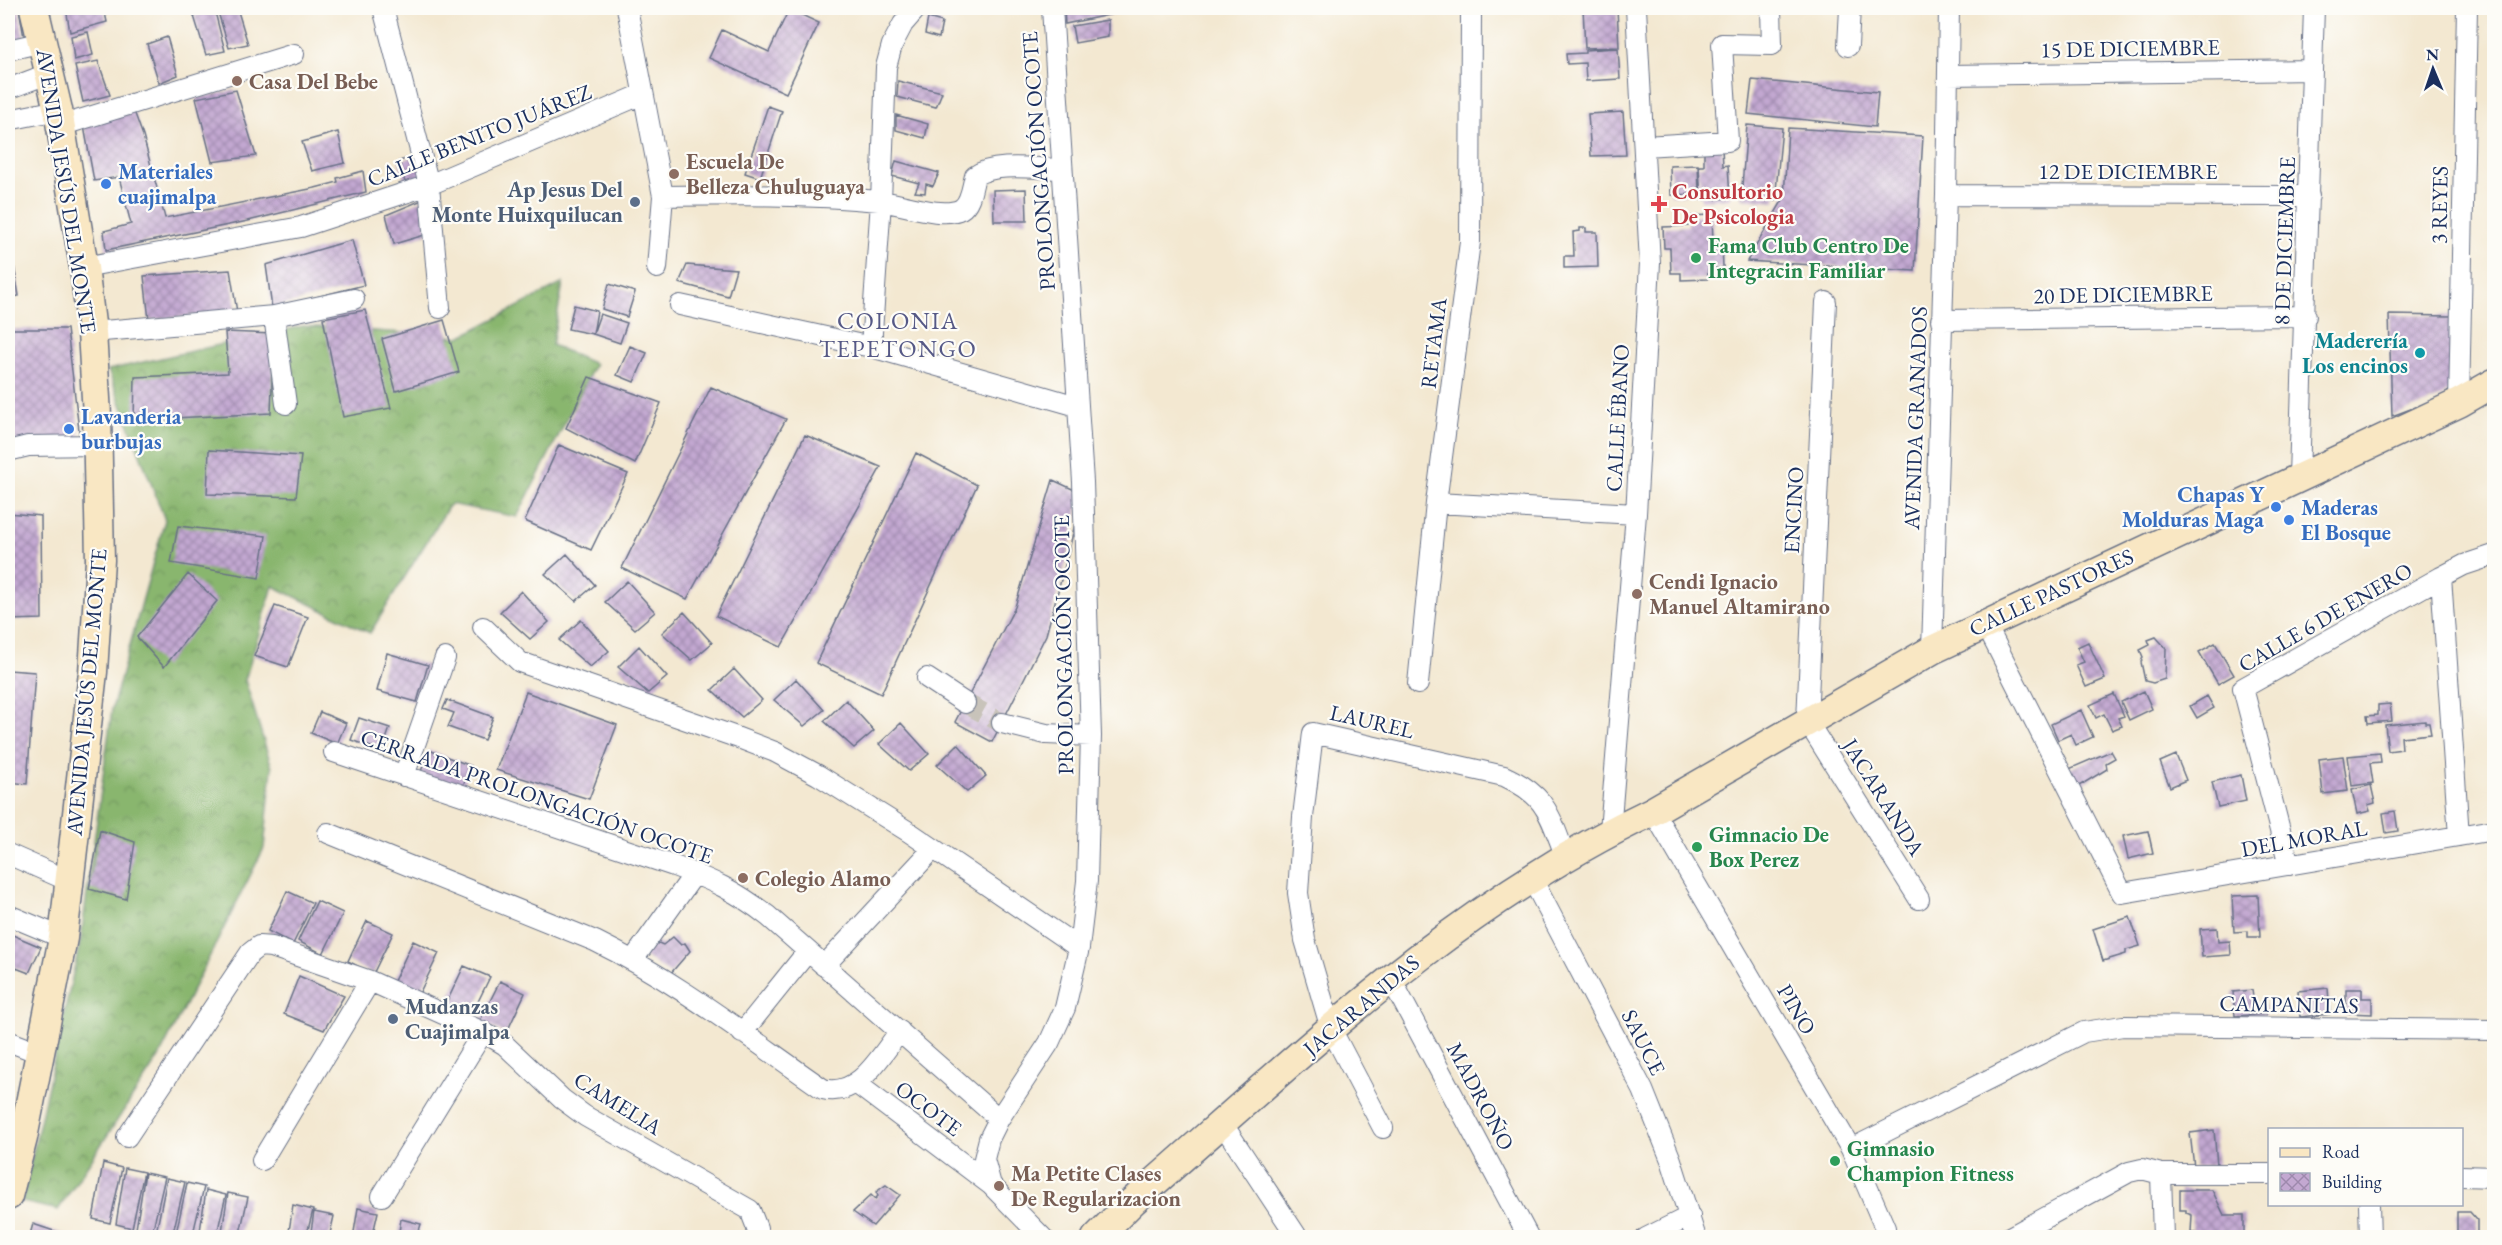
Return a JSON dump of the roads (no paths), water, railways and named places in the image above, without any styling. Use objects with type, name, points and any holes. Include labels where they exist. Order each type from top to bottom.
[{"type":"street","name":"AVENIDA JESÚS DEL MONTE","points":[[8,1196],[23,1138],[63,938],[93,672],[100,560],[98,445],[92,332],[84,267],[59,118],[34,8]]},
{"type":"street","points":[[383,8],[429,185],[440,308]]},
{"type":"street","points":[[627,8],[663,196],[657,268]]},
{"type":"street","points":[[872,347],[886,67],[892,45],[903,24],[917,8]]},
{"type":"street","name":"PROLONGACIÓN OCOTE","points":[[991,1185],[984,1159],[989,1139],[999,1119],[1049,1043],[1065,1008],[1079,948],[1087,881],[1091,736],[1083,482],[1052,8]]},
{"type":"street","name":"RETAMA","points":[[1418,684],[1436,503],[1470,242],[1471,8]]},
{"type":"street","name":"CALLE ÉBANO","points":[[1610,831],[1636,514],[1650,263],[1636,8]]},
{"type":"street","points":[[1644,146],[1728,141],[1722,44],[1772,45],[1771,8]]},
{"type":"street","points":[[1848,46],[1850,8]]},
{"type":"street","name":"AVENIDA GRANADOS","points":[[1932,650],[1946,195],[1948,8]]},
{"type":"street","name":"8 DE DICIEMBRE","points":[[2299,476],[2306,316],[2314,8]]},
{"type":"street","name":"3 REYES","points":[[2459,403],[2467,8]]},
{"type":"street","points":[[8,50],[43,42]]},
{"type":"street","points":[[8,120],[59,118],[294,54]]},
{"type":"street","name":"15 DE DICIEMBRE","points":[[1948,75],[2312,70]]},
{"type":"street","points":[[8,89],[50,73]]},
{"type":"street","name":"CALLE BENITO JUÁREZ","points":[[84,267],[301,227],[429,185],[643,94]]},
{"type":"street","points":[[663,196],[757,194],[881,201],[950,212],[962,208],[969,200],[975,176],[983,170],[995,168],[1062,169]]},
{"type":"street","name":"12 DE DICIEMBRE","points":[[1946,195],[2309,196]]},
{"type":"street","points":[[92,332],[274,316],[354,299]]},
{"type":"street","name":"ENCINO","points":[[1808,721],[1826,302]]},
{"type":"street","points":[[680,305],[872,347],[1077,406]]},
{"type":"street","points":[[274,316],[286,404]]},
{"type":"street","name":"20 DE DICIEMBRE","points":[[1941,320],[2306,316]]},
{"type":"street","name":"CALLE PASTORES","points":[[1653,811],[1932,650],[1985,623],[2459,403],[2494,383]]},
{"type":"street","points":[[8,451],[28,447],[98,445]]},
{"type":"street","points":[[1436,503],[1636,514]]},
{"type":"street","name":"CALLE 6 DE ENERO","points":[[2289,866],[2243,688],[2441,577],[2464,565],[2494,555]]},
{"type":"street","points":[[2441,577],[2458,836]]},
{"type":"street","name":"DEL MORAL","points":[[1985,623],[2122,893],[2494,830]]},
{"type":"street","points":[[483,627],[520,662],[775,752],[818,775],[933,849],[1079,948]]},
{"type":"street","points":[[404,776],[445,658]]},
{"type":"street","points":[[927,678],[965,703]]},
{"type":"street","name":"JACARANDA","points":[[1808,721],[1919,899]]},
{"type":"street","points":[[1002,723],[1046,734],[1091,736]]},
{"type":"street","name":"LAUREL","points":[[1330,1029],[1305,940],[1298,893],[1303,817],[1313,733],[1504,776],[1524,785],[1545,805],[1566,856]]},
{"type":"street","name":"CERRADA PROLONGACIÓN OCOTE","points":[[334,752],[695,873],[739,894],[808,951],[999,1119]]},
{"type":"street","name":"JACARANDAS","points":[[1096,1238],[1133,1201],[1390,977],[1531,876],[1610,831],[1653,811]]},
{"type":"street","name":"PINO","points":[[1653,811],[1851,1149],[1885,1228],[1886,1238]]},
{"type":"street","points":[[328,833],[595,941],[633,960],[679,987],[823,1089],[835,1092],[847,1090],[857,1084],[900,1032]]},
{"type":"street","points":[[824,966],[933,849]]},
{"type":"street","points":[[8,854],[69,881]]},
{"type":"street","points":[[633,960],[695,873]]},
{"type":"street","name":"SAUCE","points":[[1531,876],[1643,1090],[1671,1160],[1696,1238]]},
{"type":"street","points":[[8,915],[63,938]]},
{"type":"street","name":"CAMELIA","points":[[127,1137],[250,953],[259,946],[272,948],[370,981],[483,1032],[505,1045],[562,1099],[585,1116],[750,1210],[756,1228]]},
{"type":"street","points":[[742,1033],[808,951]]},
{"type":"street","name":"MADROÑO","points":[[1390,977],[1529,1238]]},
{"type":"street","points":[[262,1160],[370,981]]},
{"type":"street","name":"CAMPANITAS","points":[[1851,1149],[2084,1032],[2123,1026],[2494,1030]]},
{"type":"street","points":[[1330,1029],[1383,1128]]},
{"type":"street","points":[[382,1197],[483,1032]]},
{"type":"street","points":[[8,1041],[39,1053]]},
{"type":"street","name":"OCOTE","points":[[857,1084],[991,1185]]},
{"type":"street","points":[[1222,1123],[1298,1238]]},
{"type":"street","points":[[2008,1238],[2129,1172],[2142,1169],[2161,1174],[2268,1174]]},
{"type":"street","points":[[2161,1174],[2163,1238]]},
{"type":"street","points":[[2463,1176],[2494,1177]]},
{"type":"street","points":[[991,1185],[1043,1238]]},
{"type":"street","points":[[2369,1206],[2370,1238]]},
{"type":"street","points":[[1646,1238],[1690,1216]]},
{"type":"tunnel","points":[[965,703],[1002,723]]},
{"type":"place","name":"Casa Del Bebe","points":[[237,81]]},
{"type":"place","name":"Escuela De Belleza Chuluguaya","points":[[674,174]]},
{"type":"place","name":"Materiales cuajimalpa","points":[[106,184]]},
{"type":"place","name":"Ap Jesus Del Monte Huixquilucan","points":[[635,202]]},
{"type":"place","name":"Consultorio De Psicologia","points":[[1659,204]]},
{"type":"place","name":"Fama Club Centro De Integracin Familiar","points":[[1696,258]]},
{"type":"place","name":"Maderería Los encinos","points":[[2420,353]]},
{"type":"place","name":"Lavanderia burbujas","points":[[69,429]]},
{"type":"place","name":"Chapas Y Molduras Maga","points":[[2276,507]]},
{"type":"place","name":"Maderas El Bosque","points":[[2289,520]]},
{"type":"place","name":"Cendi Ignacio Manuel Altamirano","points":[[1637,594]]},
{"type":"place","name":"Gimnacio De Box Perez","points":[[1697,847]]},
{"type":"place","name":"Colegio Alamo","points":[[743,878]]},
{"type":"place","name":"Mudanzas Cuajimalpa","points":[[393,1019]]},
{"type":"place","name":"Gimnasio Champion Fitness","points":[[1835,1161]]},
{"type":"place","name":"Ma Petite Clases De Regularizacion","points":[[999,1186]]},
{"type":"district","name":"COLONIA TEPETONGO","points":[[898,335]]}]
